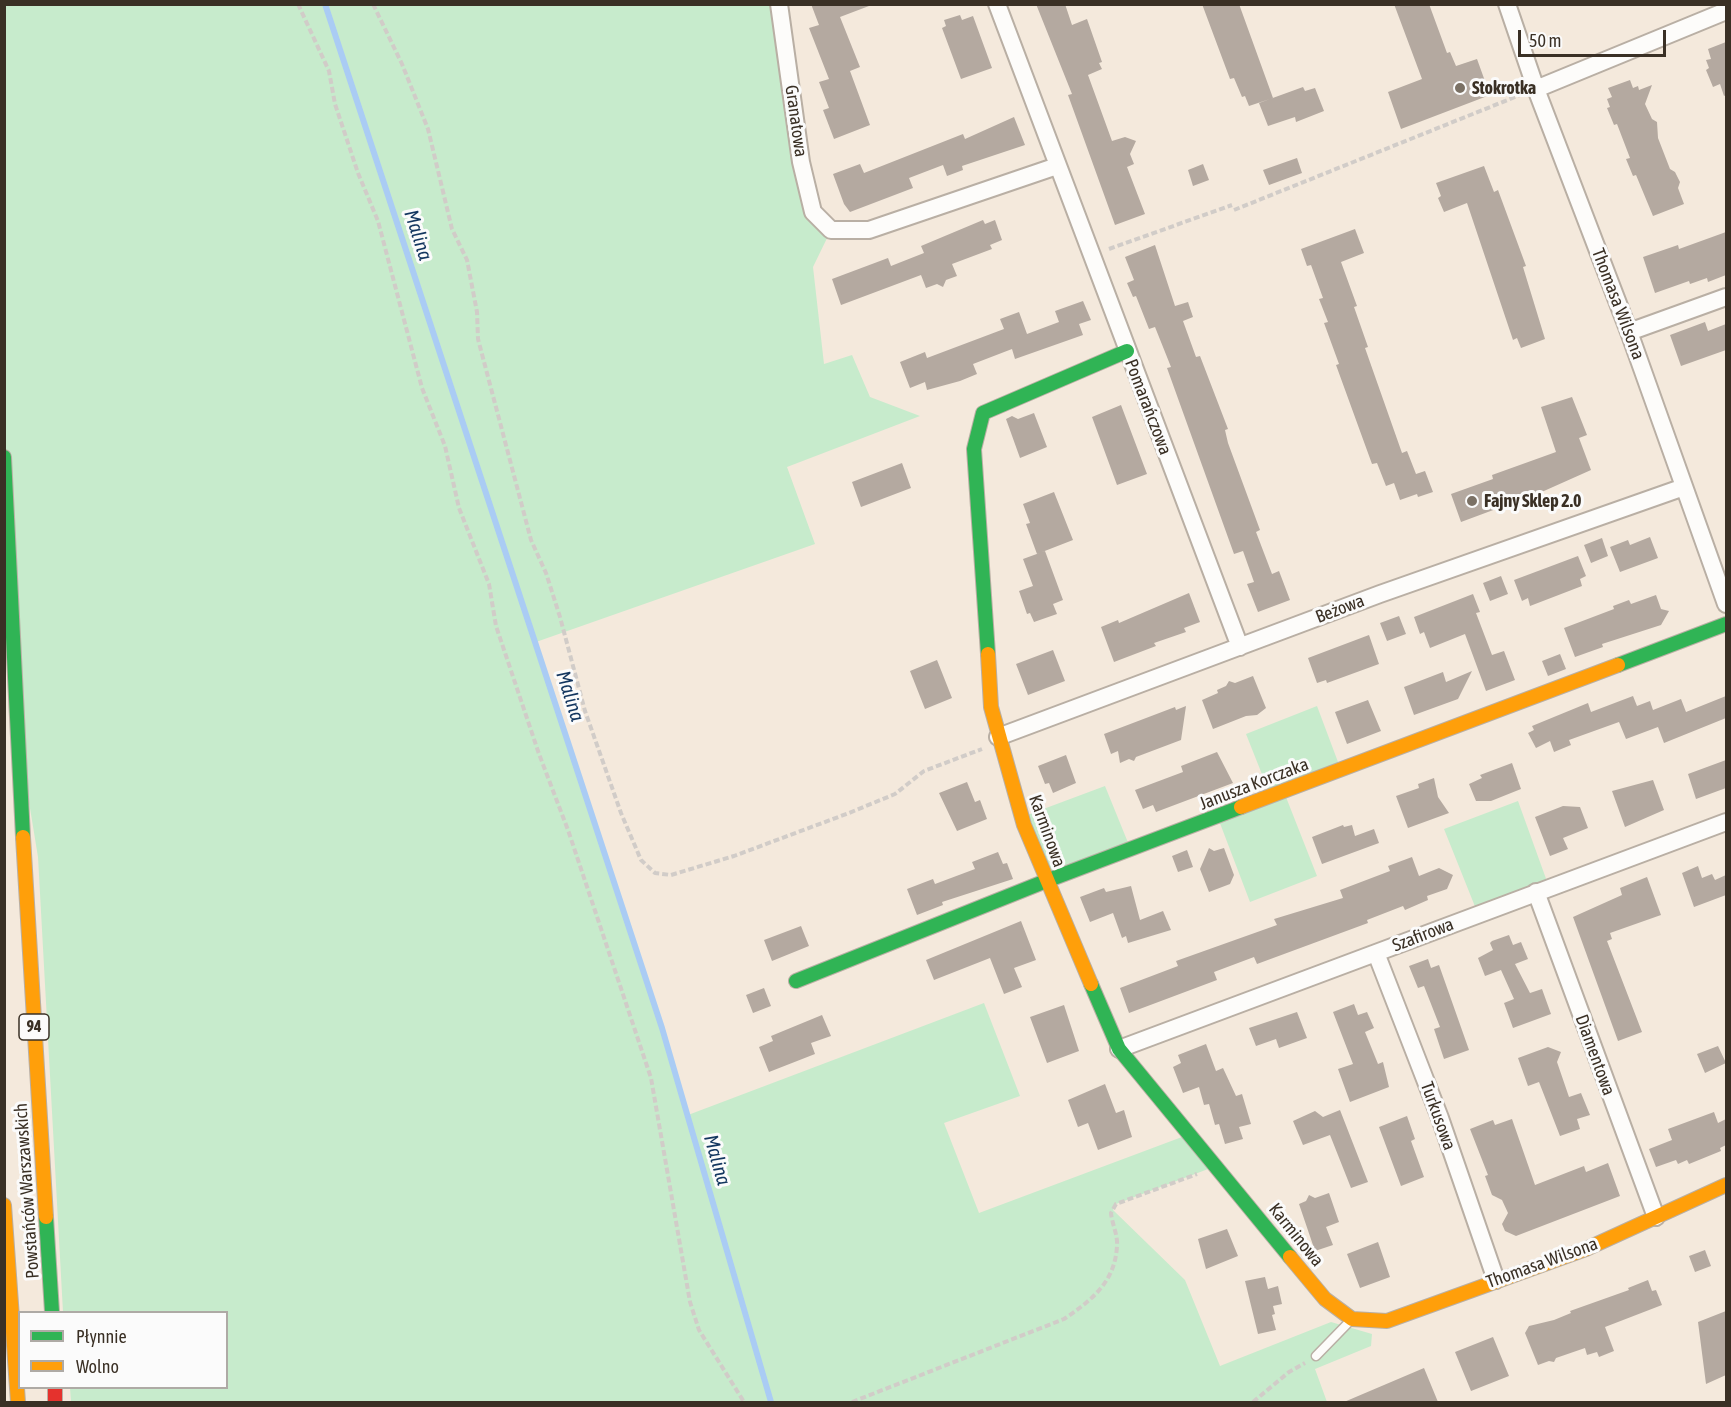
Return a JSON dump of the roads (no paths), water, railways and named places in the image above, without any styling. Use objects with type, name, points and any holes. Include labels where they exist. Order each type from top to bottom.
[{"type":"street","name":"Granatowa","points":[[779,4],[801,162],[813,212],[831,230],[869,230],[1057,166]]},
{"type":"street","name":"Pomarańczowa","points":[[997,4],[1240,647]]},
{"type":"street","name":"Thomasa Wilsona","points":[[1507,4],[1536,88],[1629,332],[1726,604]]},
{"type":"street","points":[[1536,88],[1726,11]]},
{"type":"street","points":[[1629,332],[1726,297]]},
{"type":"street","name":"Karminowa","points":[[1127,351],[983,413],[975,449],[991,706],[1024,825],[1119,1049],[1325,1299],[1352,1318]]},
{"type":"street","name":"Powstańców Warszawskich","points":[[4,457],[24,857],[52,1311]]},
{"type":"street","name":"Beżowa","points":[[999,740],[1380,594],[1684,487]]},
{"type":"street","name":"Janusza Korczaka","points":[[796,981],[1046,881],[1726,624]]},
{"type":"street","name":"Szafirowa","points":[[1119,1049],[1726,822]]},
{"type":"street","name":"Diamentowa","points":[[1536,892],[1656,1217]]},
{"type":"street","name":"Turkusowa","points":[[1376,953],[1440,1118],[1496,1280]]},
{"type":"street","name":"Thomasa Wilsona","points":[[1352,1318],[1388,1321],[1586,1249],[1726,1185]]},
{"type":"street","name":"Powstańców Warszawskich","points":[[4,1205],[18,1402]]},
{"type":"street","points":[[11,1402],[16,1370]]},
{"type":"lane","points":[[1316,1356],[1352,1318]]},
{"type":"waterway","name":"Malina","points":[[325,4],[662,1028],[771,1402]]},
{"type":"place","name":"Stokrotka","points":[[1460,88]]},
{"type":"place","name":"Fajny Sklep 2.0","points":[[1472,501]]}]
